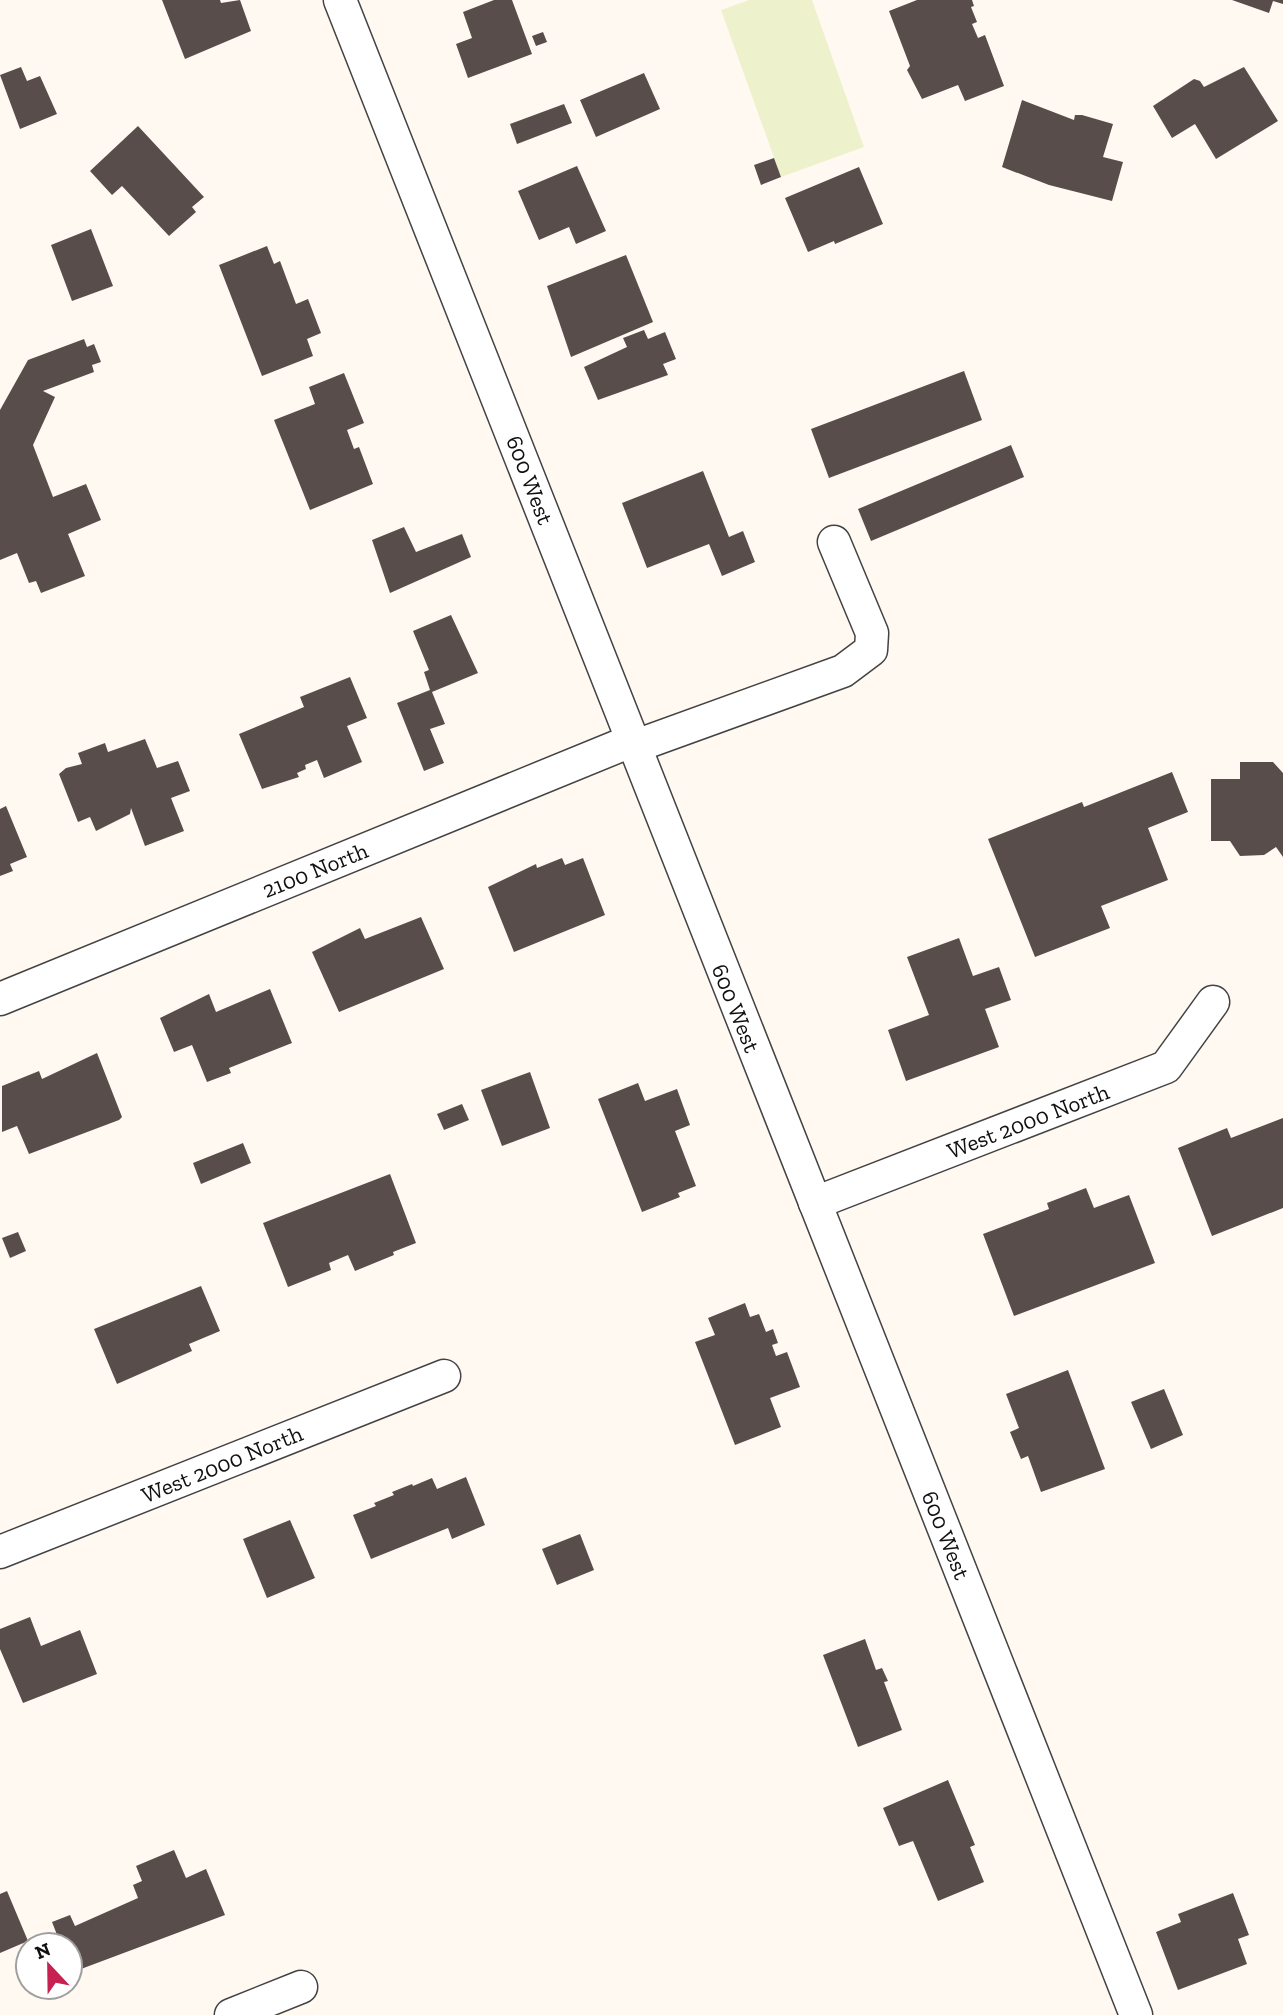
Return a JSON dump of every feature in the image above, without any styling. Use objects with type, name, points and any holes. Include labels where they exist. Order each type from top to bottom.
[{"type":"street","name":"600 West","points":[[340,0],[1136,2015]]},
{"type":"street","name":"2100 North","points":[[0,999],[632,744],[843,671],[871,649],[872,634],[834,542]]},
{"type":"street","name":"West 2000 North","points":[[815,1203],[1166,1067],[1213,1002]]},
{"type":"street","name":"West 2000 North","points":[[0,1552],[444,1376]]},
{"type":"street","points":[[231,2015],[301,1987]]},
{"type":"green space","points":[[749,0],[812,0],[864,147],[781,177],[721,10]]},
{"type":"building","points":[[162,0],[220,0],[221,3],[240,0],[251,31],[185,59]]},
{"type":"building","points":[[494,0],[512,0],[532,54],[468,78],[456,44],[472,38],[463,12]]},
{"type":"building","points":[[917,0],[972,0],[974,6],[971,7],[977,22],[972,24],[978,38],[985,35],[1004,86],[965,101],[958,85],[922,99],[907,70],[910,66],[889,11]]},
{"type":"building","points":[[1232,0],[1283,0],[1283,4],[1273,1],[1269,13]]},
{"type":"building","points":[[543,32],[547,42],[536,46],[532,36]]},
{"type":"building","points":[[21,67],[27,81],[40,76],[57,114],[20,129],[0,75]]},
{"type":"building","points":[[1244,67],[1278,121],[1216,159],[1195,124],[1172,138],[1153,106],[1194,79],[1200,81],[1204,87]]},
{"type":"building","points":[[644,73],[660,109],[596,137],[580,100]]},
{"type":"building","points":[[1022,100],[1074,120],[1075,115],[1082,115],[1113,124],[1103,157],[1123,162],[1112,201],[1049,185],[1002,167]]},
{"type":"building","points":[[564,104],[572,123],[517,144],[510,124]]},
{"type":"building","points":[[138,126],[204,197],[192,207],[196,212],[169,236],[122,186],[112,195],[90,171]]},
{"type":"building","points":[[774,158],[781,177],[761,185],[754,165]]},
{"type":"building","points":[[577,166],[606,231],[576,244],[569,227],[539,240],[518,191]]},
{"type":"building","points":[[859,167],[883,224],[808,252],[785,198]]},
{"type":"building","points":[[91,229],[113,286],[72,301],[51,245]]},
{"type":"building","points":[[267,246],[274,264],[280,261],[296,304],[308,299],[321,333],[307,339],[313,356],[262,376],[219,265]]},
{"type":"building","points":[[626,255],[653,322],[571,357],[547,286]]},
{"type":"building","points":[[644,330],[648,339],[665,332],[676,359],[663,364],[668,375],[598,400],[584,367],[627,347],[623,338]]},
{"type":"building","points":[[84,339],[87,347],[94,344],[101,362],[92,365],[94,372],[43,391],[55,397],[33,445],[53,497],[86,484],[101,520],[68,534],[85,576],[41,593],[36,581],[29,583],[17,553],[0,560],[0,410],[28,360]]},
{"type":"building","points":[[964,371],[982,420],[829,478],[811,429]]},
{"type":"building","points":[[344,373],[364,423],[347,430],[354,449],[359,447],[373,484],[310,510],[274,420],[315,404],[309,387]]},
{"type":"building","points":[[1011,445],[1024,477],[871,541],[858,509]]},
{"type":"building","points":[[703,471],[729,537],[743,531],[755,562],[722,576],[709,544],[647,568],[622,503]]},
{"type":"building","points":[[404,527],[416,552],[462,534],[471,557],[390,593],[372,540]]},
{"type":"building","points":[[451,615],[478,673],[432,692],[445,724],[430,729],[444,763],[424,771],[397,703],[430,690],[424,672],[429,670],[413,631]]},
{"type":"building","points":[[350,677],[367,718],[347,726],[362,762],[324,778],[317,760],[305,765],[306,769],[297,773],[299,777],[262,789],[239,734],[304,707],[300,697]]},
{"type":"building","points":[[145,739],[157,768],[178,761],[190,791],[171,798],[184,831],[145,846],[131,808],[130,814],[96,831],[90,817],[78,822],[59,774],[66,768],[82,764],[78,753],[105,743],[108,752]]},
{"type":"building","points":[[1240,762],[1273,762],[1283,773],[1283,857],[1276,847],[1264,855],[1240,856],[1230,841],[1211,841],[1211,779],[1240,779]]},
{"type":"building","points":[[1172,772],[1188,812],[1148,828],[1168,880],[1101,906],[1110,928],[1035,957],[988,839],[1082,802],[1084,807]]},
{"type":"building","points":[[6,806],[27,857],[10,864],[13,871],[0,876],[0,809]]},
{"type":"building","points":[[562,858],[565,865],[583,858],[605,915],[514,952],[488,887],[536,864],[537,868]]},
{"type":"building","points":[[421,917],[444,969],[339,1012],[312,952],[360,928],[365,939]]},
{"type":"building","points":[[959,938],[973,976],[999,967],[1011,1000],[985,1009],[999,1047],[906,1081],[888,1030],[929,1015],[907,957]]},
{"type":"building","points":[[270,989],[292,1043],[229,1068],[231,1073],[207,1082],[192,1045],[174,1052],[160,1018],[209,994],[216,1012]]},
{"type":"building","points":[[97,1053],[122,1117],[119,1120],[29,1154],[17,1126],[2,1132],[2,1086],[39,1071],[42,1079]]},
{"type":"building","points":[[530,1072],[550,1128],[502,1146],[481,1090]]},
{"type":"building","points":[[638,1083],[645,1101],[677,1089],[690,1125],[675,1131],[696,1186],[678,1193],[680,1197],[642,1212],[598,1099]]},
{"type":"building","points":[[462,1104],[469,1120],[444,1130],[437,1114]]},
{"type":"building","points":[[1283,1118],[1283,1208],[1212,1236],[1178,1148],[1227,1128],[1231,1138]]},
{"type":"building","points":[[243,1143],[251,1163],[201,1184],[193,1163]]},
{"type":"building","points":[[390,1174],[416,1243],[355,1271],[348,1255],[329,1263],[331,1270],[288,1287],[263,1223]]},
{"type":"building","points":[[1086,1188],[1094,1208],[1129,1195],[1155,1263],[1014,1316],[983,1234],[1049,1209],[1047,1203]]},
{"type":"building","points":[[18,1232],[26,1251],[10,1258],[2,1238]]},
{"type":"building","points":[[201,1286],[220,1331],[189,1344],[192,1351],[117,1384],[94,1329]]},
{"type":"building","points":[[745,1303],[750,1317],[759,1314],[766,1332],[773,1329],[778,1343],[772,1345],[776,1356],[787,1352],[800,1387],[770,1398],[781,1427],[735,1445],[695,1342],[715,1335],[708,1318]]},
{"type":"building","points":[[1068,1370],[1105,1469],[1041,1492],[1028,1456],[1021,1459],[1010,1432],[1019,1428],[1006,1394]]},
{"type":"building","points":[[1164,1389],[1183,1435],[1151,1449],[1131,1402]]},
{"type":"building","points":[[466,1477],[485,1525],[452,1539],[448,1528],[371,1559],[353,1515],[376,1506],[374,1503],[412,1484],[413,1486],[432,1478],[437,1489]]},
{"type":"building","points":[[290,1520],[315,1578],[267,1598],[243,1539]]},
{"type":"building","points":[[580,1534],[594,1570],[557,1585],[542,1549]]},
{"type":"building","points":[[30,1617],[41,1646],[80,1630],[97,1674],[23,1703],[0,1649],[0,1629]]},
{"type":"building","points":[[865,1639],[876,1670],[882,1668],[888,1681],[884,1682],[902,1730],[858,1747],[823,1655]]},
{"type":"building","points":[[948,1780],[975,1845],[970,1847],[984,1882],[938,1901],[913,1841],[899,1846],[883,1808]]},
{"type":"building","points":[[174,1850],[186,1878],[206,1869],[225,1915],[84,1968],[84,1931],[56,1931],[52,1922],[70,1915],[75,1926],[138,1898],[133,1885],[142,1881],[136,1866]]},
{"type":"building","points":[[7,1891],[24,1931],[14,1931],[14,1947],[0,1953],[0,1894]]},
{"type":"building","points":[[1233,1893],[1249,1935],[1238,1939],[1247,1964],[1178,1990],[1156,1932],[1181,1922],[1178,1914]]}]
